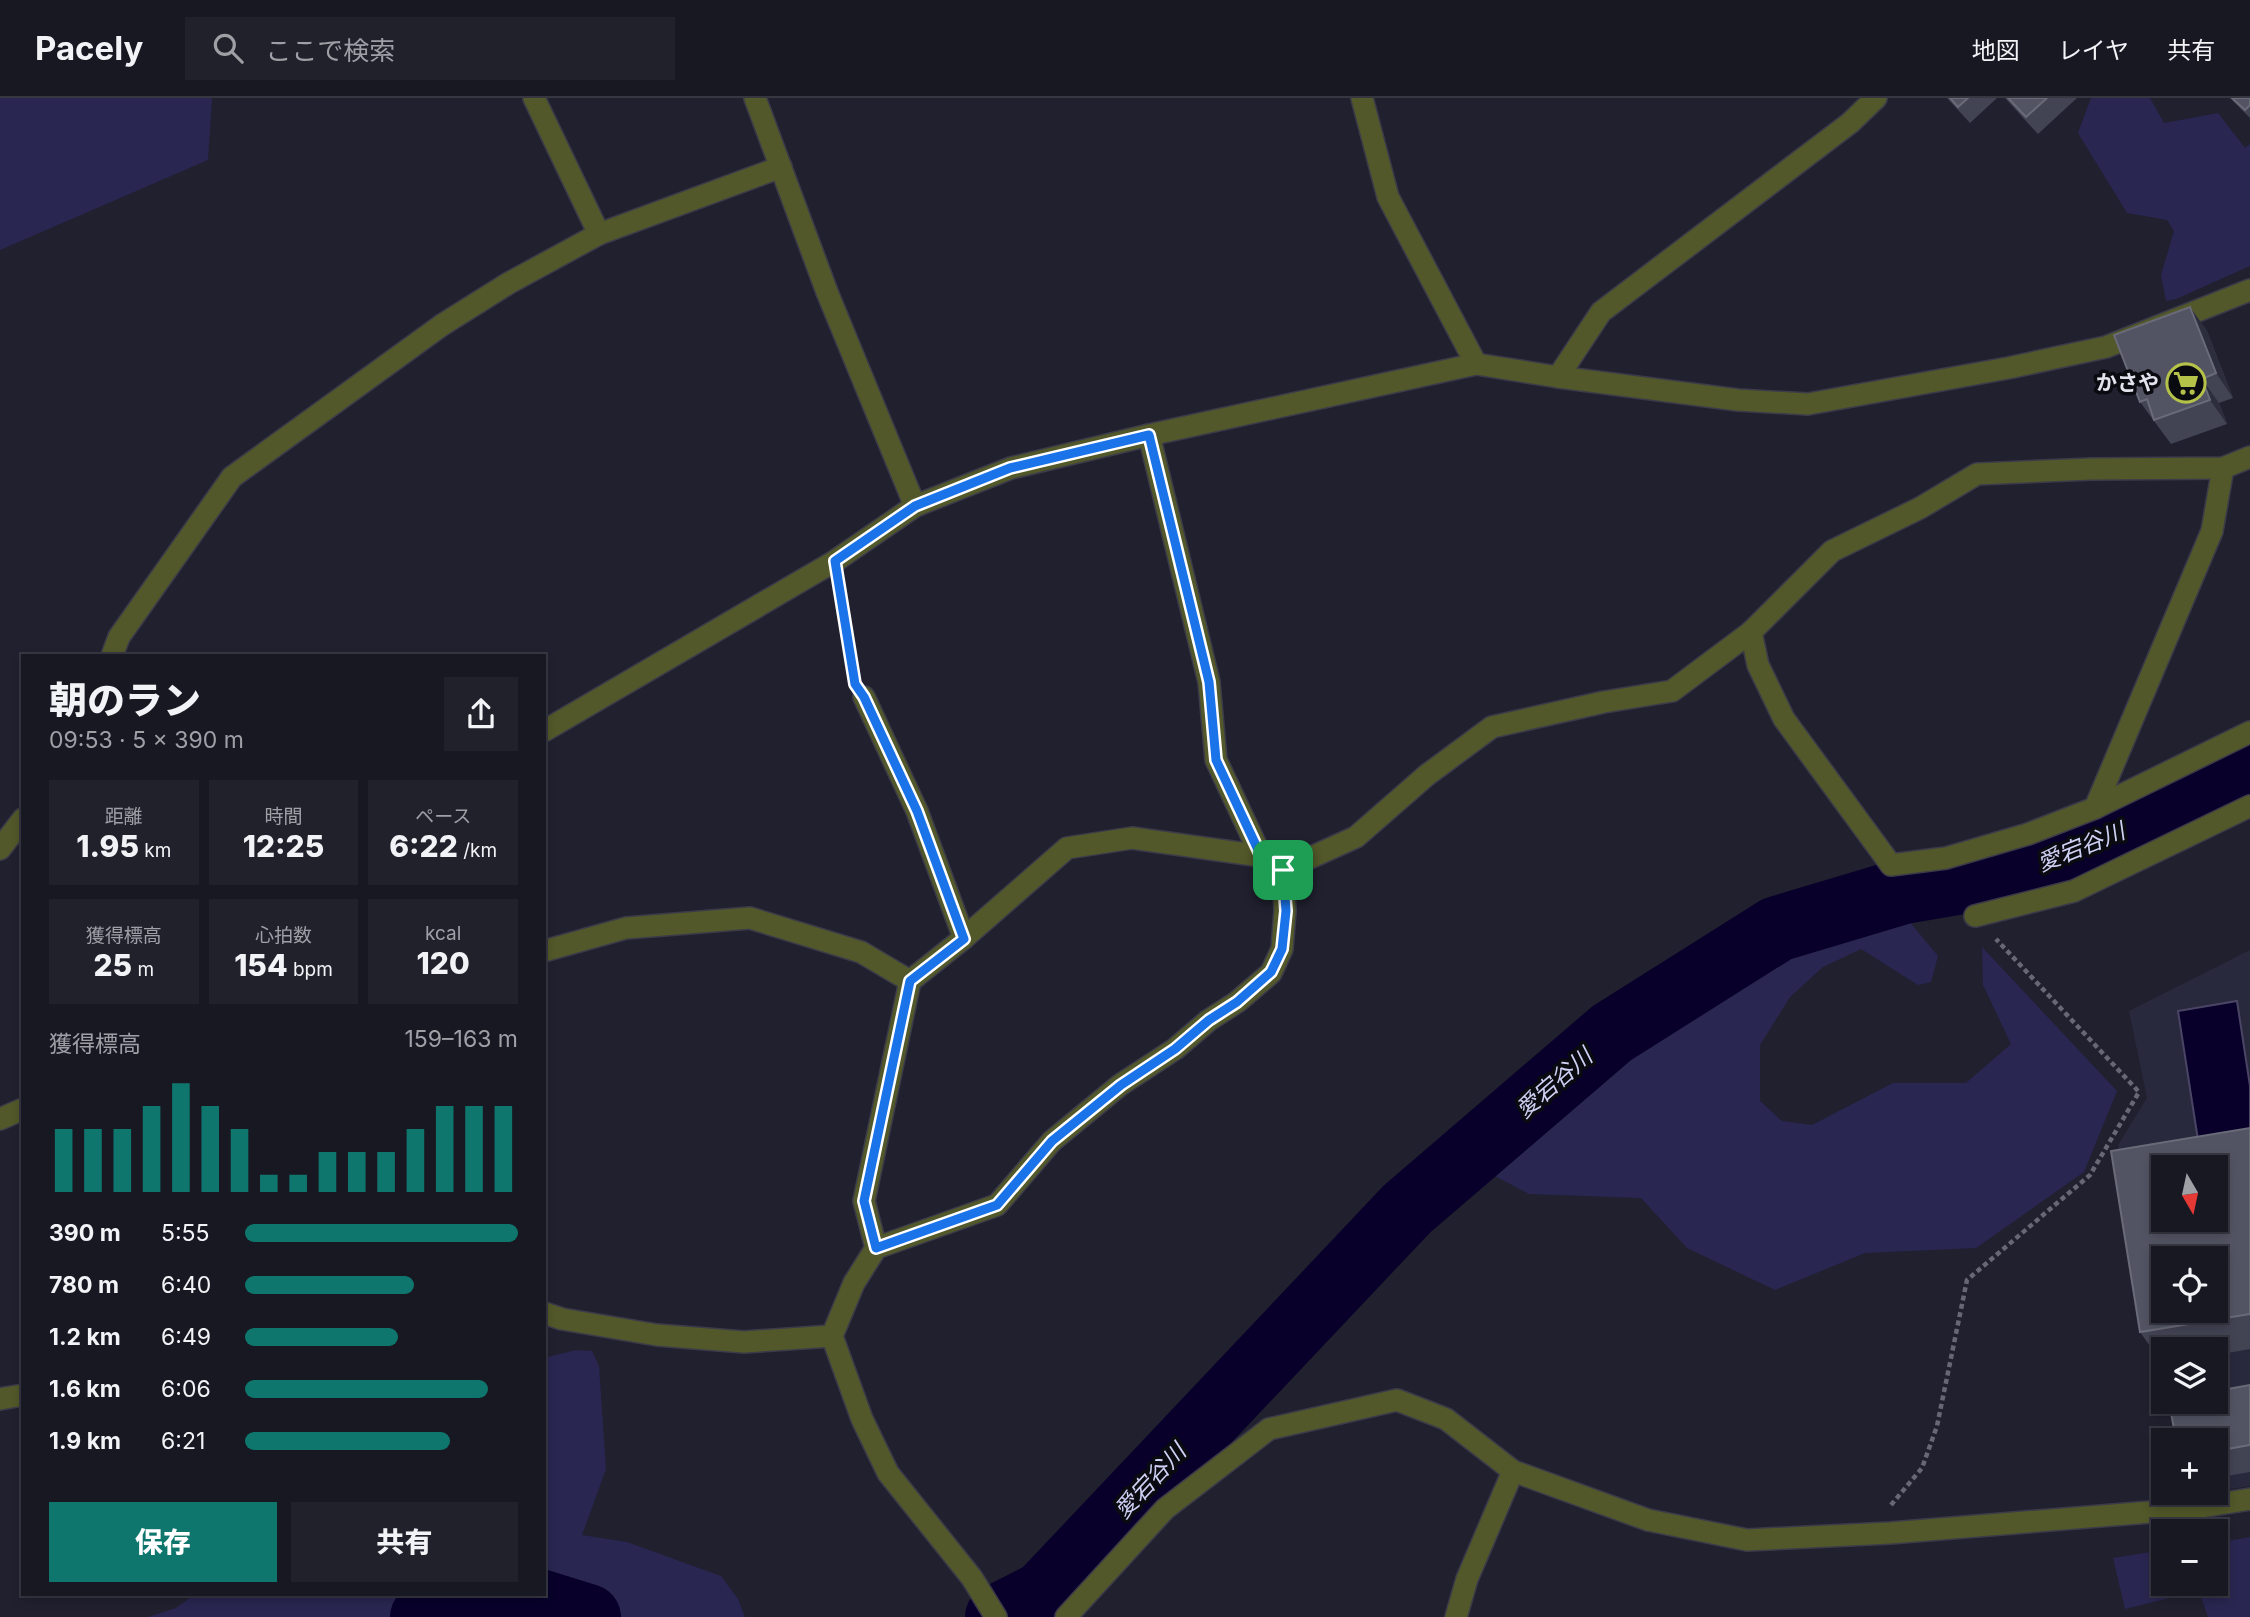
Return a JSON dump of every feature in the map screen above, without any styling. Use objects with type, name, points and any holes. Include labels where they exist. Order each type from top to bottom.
[{"type":"street","points":[[534,98],[599,234]]},
{"type":"street","points":[[755,98],[827,292],[915,506]]},
{"type":"street","points":[[1362,98],[1388,197],[1476,364]]},
{"type":"street","points":[[1558,377],[1601,312],[1850,123],[1876,98]]},
{"type":"street","points":[[113,654],[119,637],[232,477],[442,325],[509,283],[599,234],[780,167]]},
{"type":"street","points":[[546,730],[835,561],[915,506],[1010,468],[1476,364],[1738,400],[1808,404],[2008,368],[2106,347],[2250,290]]},
{"type":"street","points":[[1149,435],[1209,682],[1216,760],[1261,856]]},
{"type":"street","points":[[1283,870],[1356,837],[1427,775],[1492,727],[1604,702],[1672,691],[1751,632],[1832,551],[1920,508],[1977,474],[2091,469],[2223,468],[2250,457]]},
{"type":"street","points":[[2095,808],[2212,531],[2223,468]]},
{"type":"street","points":[[1751,632],[1758,665],[1784,719],[1891,865],[1946,858],[2028,834],[2095,808],[2250,733]]},
{"type":"street","points":[[864,697],[917,811],[964,939]]},
{"type":"street","points":[[1975,916],[2074,891],[2250,806]]},
{"type":"street","points":[[0,849],[20,830]]},
{"type":"street","points":[[876,1248],[864,1201],[910,981],[964,939],[1066,848],[1132,838],[1261,856],[1283,870]]},
{"type":"street","points":[[996,1617],[972,1578],[888,1473],[862,1419],[832,1336],[854,1283],[876,1248],[997,1205],[1052,1141],[1121,1085],[1175,1049],[1209,1020],[1237,1002],[1271,972],[1282,949],[1286,911],[1283,870]]},
{"type":"street","points":[[546,950],[626,928],[750,918],[862,952],[910,981]]},
{"type":"street","points":[[0,1119],[21,1110]]},
{"type":"street","points":[[546,1313],[562,1319],[669,1336],[744,1342],[832,1336]]},
{"type":"street","points":[[0,1399],[21,1395]]},
{"type":"street","points":[[1066,1617],[1165,1509],[1269,1429],[1397,1400],[1446,1419],[1513,1471],[1648,1520],[1746,1540],[1890,1534],[2188,1509],[2250,1499]]},
{"type":"street","points":[[1456,1617],[1467,1579],[1513,1471]]},
{"type":"path","points":[[835,561],[855,684],[864,697]]},
{"type":"path","points":[[1890,1534],[1891,1502],[1922,1468],[1937,1426],[1968,1280],[2090,1175],[2139,1092],[1975,916]]},
{"type":"shaded area","points":[[0,98],[212,98],[208,160],[0,250]]},
{"type":"shaded area","points":[[2091,98],[2150,98],[2164,123],[2218,113],[2245,148],[2250,144],[2250,266],[2166,301],[2161,275],[2174,231],[2167,220],[2127,213],[2078,133]]},
{"type":"shaded area","points":[[1899,909],[1938,956],[1931,982],[1918,985],[1861,949],[1823,967],[1790,997],[1760,1045],[1760,1101],[1782,1121],[1812,1125],[1893,1083],[1966,1083],[2011,1044],[1983,985],[1982,947],[2117,1091],[2084,1172],[1976,1248],[1865,1253],[1775,1290],[1687,1248],[1641,1198],[1529,1194],[1493,1175],[1706,988],[1832,929]]},
{"type":"shaded area","points":[[2250,950],[2250,1486],[2228,1489],[2228,1428],[2175,1428],[2171,1414],[2228,1414],[2228,1337],[2151,1337],[2151,1345],[2118,1145],[2147,1098],[2129,1011]]},
{"type":"shaded area","points":[[2237,1001],[2250,1086],[2250,1146],[2200,1153],[2178,1011]]},
{"type":"shaded area","points":[[576,1350],[592,1351],[599,1366],[606,1469],[582,1535],[627,1542],[721,1576],[738,1599],[745,1617],[527,1617],[507,1614],[501,1596],[546,1596],[546,1358]]},
{"type":"shaded area","points":[[2250,1537],[2250,1617],[2208,1617],[2201,1596],[2228,1596],[2228,1541]]},
{"type":"shaded area","points":[[2151,1552],[2151,1596],[2178,1596],[2125,1609],[2113,1558]]},
{"type":"shaded area","points":[[192,1596],[446,1596],[410,1617],[148,1617],[176,1608]]},
{"type":"building","points":[[1950,98],[1968,98],[1958,107]]},
{"type":"building","points":[[2008,98],[2047,98],[2026,117]]},
{"type":"building","points":[[2232,98],[2250,98],[2250,105],[2245,110]]},
{"type":"building","points":[[2190,307],[2216,373],[2202,379],[2210,400],[2154,420],[2147,399],[2140,402],[2114,335]]},
{"type":"building","points":[[2250,1128],[2250,1314],[2228,1318],[2228,1246],[2151,1246],[2151,1323],[2195,1323],[2140,1332],[2111,1151]]},
{"type":"building","points":[[2250,1385],[2250,1445],[2228,1449],[2228,1428],[2174,1428],[2171,1414],[2228,1414],[2228,1389]]},
{"type":"waterway","name":"愛宕谷川","points":[[998,1617],[1043,1594],[1407,1209],[1612,1033],[1777,929],[1904,891],[2010,873],[2068,857],[2250,771]]},
{"type":"waterway","name":"愛宕谷川","points":[[423,1617],[444,1609],[530,1599],[588,1617]]},
{"type":"place","name":"かさや","points":[[2186,383]]},
{"type":"route","points":[[1149,435],[1209,682],[1216,760],[1261,856],[1283,870],[1286,911],[1282,949],[1271,972],[1237,1002],[1209,1020],[1175,1049],[1121,1085],[1052,1141],[997,1205],[876,1248],[864,1201],[910,981],[964,939],[917,811],[864,697],[855,684],[835,561],[915,506],[1010,468],[1149,435]]}]
